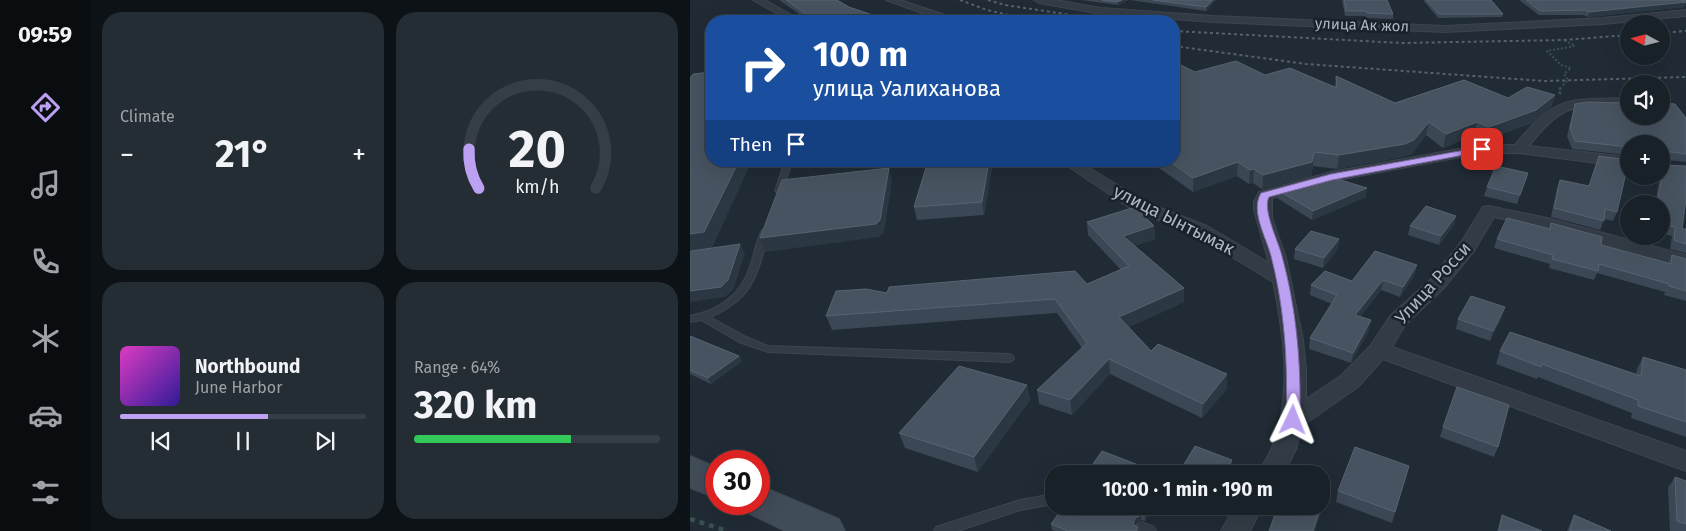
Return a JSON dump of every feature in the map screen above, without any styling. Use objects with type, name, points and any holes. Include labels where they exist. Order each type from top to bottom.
[{"type":"main road","points":[[690,471],[705,477]]},
{"type":"main road","points":[[770,507],[821,530]]},
{"type":"street","points":[[758,0],[786,15]]},
{"type":"street","points":[[891,0],[935,15]]},
{"type":"street","name":"улица Ак жол","points":[[1039,0],[1101,11],[1151,15]]},
{"type":"street","name":"улица Ак жол","points":[[1180,17],[1444,29],[1603,21],[1686,13]]},
{"type":"street","points":[[1519,150],[1535,129],[1560,108],[1576,104],[1620,102]]},
{"type":"street","points":[[1276,465],[1293,420],[1294,372],[1292,332],[1282,279],[1263,214],[1262,201],[1265,195],[1331,177],[1482,149],[1519,150],[1620,161]]},
{"type":"street","name":"улица Ынтымак","points":[[1077,167],[1139,206],[1201,230],[1282,279]]},
{"type":"street","name":"Улица Росси","points":[[1293,420],[1350,381],[1379,350],[1396,321],[1436,285],[1468,247],[1489,211],[1541,222],[1686,261]]},
{"type":"street","points":[[1379,350],[1686,461]]},
{"type":"street","points":[[1235,531],[1245,515]]},
{"type":"lane","points":[[776,198],[787,167]]},
{"type":"lane","points":[[690,319],[704,318],[737,296],[749,282],[767,226]]},
{"type":"lane","points":[[704,318],[737,338],[752,345],[768,349],[1009,358]]},
{"type":"lane","points":[[941,531],[1020,504],[1045,501]]},
{"type":"path","points":[[1564,40],[1575,46],[1547,51],[1561,65],[1571,68],[1564,74],[1568,80],[1558,90],[1576,104]]},
{"type":"path","points":[[690,518],[728,531]]},
{"type":"building","points":[[786,0],[837,0],[849,7],[872,15],[809,15]]},
{"type":"building","points":[[1102,0],[1122,0],[1117,2]]},
{"type":"building","points":[[1153,0],[1213,0],[1206,7]]},
{"type":"building","points":[[1344,0],[1387,0],[1393,14],[1346,11]]},
{"type":"building","points":[[1426,0],[1491,0],[1503,14],[1439,14]]},
{"type":"building","points":[[1526,0],[1686,0],[1681,1],[1686,2],[1589,12],[1585,10],[1540,11]]},
{"type":"building","points":[[1236,61],[1265,75],[1290,68],[1337,88],[1336,76],[1395,103],[1464,80],[1508,98],[1527,87],[1555,95],[1536,110],[1489,127],[1477,122],[1446,134],[1429,122],[1414,140],[1405,144],[1339,155],[1314,152],[1312,162],[1263,175],[1254,169],[1250,170],[1238,162],[1193,178],[1177,167],[1180,167],[1180,64],[1195,72]]},
{"type":"building","points":[[705,73],[705,167],[736,167],[704,232],[690,234],[690,78],[693,74]]},
{"type":"building","points":[[1587,102],[1620,103],[1620,125],[1670,125],[1670,104],[1675,104],[1686,118],[1686,154],[1670,152],[1670,135],[1620,135],[1620,146],[1575,141],[1570,128],[1575,104]]},
{"type":"building","points":[[1599,156],[1620,159],[1620,185],[1623,185],[1617,212],[1605,209],[1604,221],[1554,208],[1560,180],[1589,186]]},
{"type":"building","points":[[1670,165],[1686,166],[1686,199],[1682,229],[1686,229],[1686,244],[1674,240],[1675,227],[1670,226],[1670,195],[1659,195],[1660,185],[1670,185]]},
{"type":"building","points":[[1496,166],[1528,173],[1520,195],[1487,187]]},
{"type":"building","points":[[926,167],[988,167],[982,202],[914,207]]},
{"type":"building","points":[[889,168],[880,220],[876,224],[760,238],[782,180]]},
{"type":"building","points":[[1327,176],[1367,188],[1313,211],[1278,190]]},
{"type":"building","points":[[1426,206],[1456,216],[1441,236],[1410,226]]},
{"type":"building","points":[[1135,207],[1154,226],[1123,236],[1184,288],[1119,317],[1151,351],[1158,344],[1227,374],[1203,404],[1109,359],[1070,400],[1037,390],[1087,343],[1055,299],[826,316],[836,291],[866,289],[887,293],[889,287],[1075,271],[1087,284],[1129,266],[1087,222]]},
{"type":"building","points":[[1507,218],[1550,229],[1551,223],[1602,237],[1601,245],[1671,264],[1672,255],[1686,259],[1686,291],[1669,286],[1669,284],[1599,264],[1598,271],[1552,259],[1553,255],[1497,239]]},
{"type":"building","points":[[1311,231],[1339,239],[1324,258],[1295,249]]},
{"type":"building","points":[[740,244],[728,280],[721,287],[690,291],[691,251]]},
{"type":"building","points":[[1375,251],[1417,265],[1403,287],[1383,280],[1355,315],[1371,320],[1353,353],[1310,338],[1337,295],[1311,285],[1325,271],[1352,281]]},
{"type":"building","points":[[1471,296],[1505,307],[1493,331],[1458,319]]},
{"type":"building","points":[[1510,332],[1641,376],[1643,357],[1686,370],[1686,422],[1638,406],[1638,400],[1542,364],[1541,367],[1500,351]]},
{"type":"building","points":[[690,336],[739,356],[708,378],[690,370]]},
{"type":"building","points":[[959,366],[1027,385],[974,457],[899,433]]},
{"type":"building","points":[[1457,387],[1509,405],[1498,447],[1443,427]]},
{"type":"building","points":[[1195,446],[1232,460],[1230,465],[1183,465]]},
{"type":"building","points":[[1355,447],[1409,466],[1395,512],[1338,491]]},
{"type":"building","points":[[1102,451],[1139,465],[1092,465]]},
{"type":"building","points":[[1675,477],[1686,481],[1686,524],[1677,521]]},
{"type":"building","points":[[1058,515],[1141,515],[1135,518],[1133,524],[1138,527],[1136,531],[1068,531],[1051,524]]},
{"type":"building","points":[[1275,515],[1318,515],[1313,531],[1269,531]]},
{"type":"building","points":[[1502,515],[1542,531],[1499,531]]},
{"type":"building","points":[[1574,515],[1611,531],[1570,531]]},
{"type":"railway","points":[[960,0],[987,10],[1009,15]]},
{"type":"railway","points":[[988,0],[1005,5],[1071,15]]},
{"type":"railway","points":[[1180,31],[1402,43],[1564,40],[1620,36]]},
{"type":"railway","points":[[1670,32],[1686,31]]},
{"type":"railway","points":[[1180,47],[1306,64],[1544,81],[1686,77]]},
{"type":"route","points":[[1293,420],[1294,372],[1292,332],[1276,254],[1263,214],[1262,201],[1265,195],[1331,177],[1482,149]]}]
